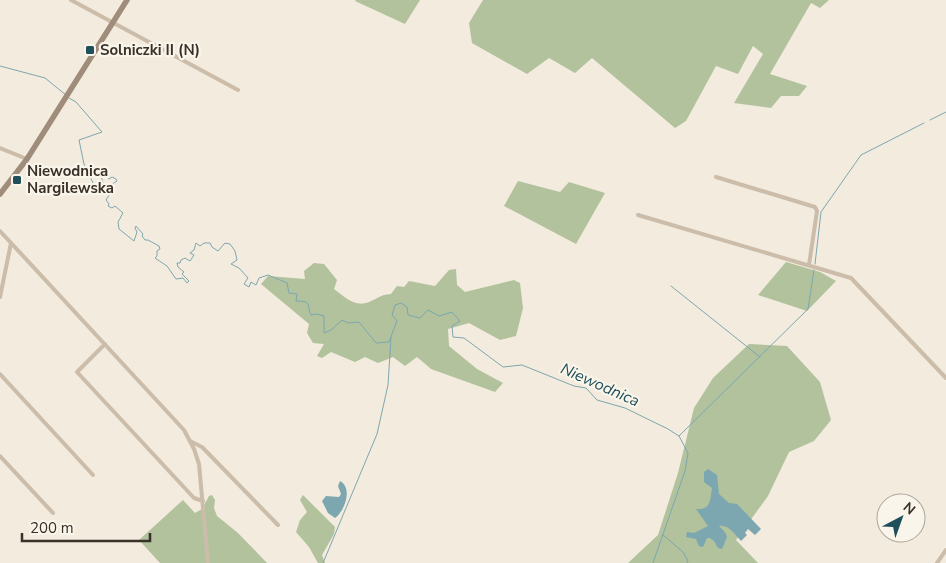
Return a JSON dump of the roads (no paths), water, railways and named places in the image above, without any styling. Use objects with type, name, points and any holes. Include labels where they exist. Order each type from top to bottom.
[{"type":"street","points":[[71,0],[238,90]]},
{"type":"street","points":[[0,194],[27,159],[65,101],[127,0]]},
{"type":"street","points":[[0,148],[27,159]]},
{"type":"street","points":[[716,177],[815,207],[817,211],[809,265]]},
{"type":"street","points":[[638,215],[851,278],[946,378]]},
{"type":"street","points":[[0,231],[175,419],[190,441],[199,464],[208,563]]},
{"type":"street","points":[[0,297],[10,242]]},
{"type":"street","points":[[105,344],[77,372],[194,498],[203,501]]},
{"type":"street","points":[[0,374],[93,474]]},
{"type":"street","points":[[190,441],[202,447],[278,525]]},
{"type":"street","points":[[0,456],[53,513]]},
{"type":"street","points":[[937,563],[946,550]]},
{"type":"water","points":[[708,469],[717,475],[719,494],[729,503],[737,504],[761,529],[755,535],[748,529],[745,533],[747,535],[741,541],[728,528],[719,526],[727,537],[722,549],[718,548],[710,538],[707,538],[703,547],[699,546],[696,539],[686,537],[687,532],[694,533],[708,526],[696,509],[705,508],[710,501],[712,488],[704,482],[704,472]]},
{"type":"water","points":[[340,481],[344,484],[347,494],[342,510],[335,518],[328,513],[322,501],[326,496],[339,497],[341,494],[338,486]]},
{"type":"waterway","name":"Niewodnica","points":[[0,66],[45,78],[66,95]]},
{"type":"waterway","name":"Niewodnica","points":[[69,98],[76,102],[102,132],[79,140],[84,164],[95,187],[103,183],[101,176],[105,172],[109,179],[112,177],[117,181],[109,186],[111,192],[106,200],[109,204],[108,206],[112,208],[115,206],[123,213],[118,222],[119,229],[134,241],[137,232],[136,226],[143,234],[142,236],[145,240],[159,246],[160,249],[157,251],[155,258],[167,266],[176,279],[183,278],[187,283],[189,281],[182,274],[184,272],[178,267],[177,263],[180,263],[185,258],[190,261],[194,255],[190,253],[194,250],[196,243],[200,246],[204,243],[210,243],[218,251],[225,243],[230,244],[235,251],[237,260],[231,264],[239,268],[248,278],[244,284],[249,287],[251,282],[256,285],[259,278],[268,275],[287,283],[289,293],[297,294],[296,301],[307,303],[311,315],[324,316],[324,333],[331,330],[342,320],[348,323],[359,322],[376,343],[389,342],[397,321],[392,315],[395,305],[401,303],[407,307],[408,315],[420,318],[428,310],[439,316],[452,312],[460,321],[452,326],[453,337],[464,338],[503,367],[522,365],[574,386],[586,388],[597,400],[625,408],[679,436],[688,453],[685,471],[653,563]]},
{"type":"waterway","points":[[930,120],[946,112]]},
{"type":"waterway","points":[[815,264],[821,212],[861,155],[924,123]]},
{"type":"waterway","points":[[679,436],[808,309],[814,270]]},
{"type":"waterway","points":[[671,286],[760,357]]},
{"type":"waterway","points":[[323,563],[377,434],[388,385],[391,338]]},
{"type":"waterway","points":[[663,535],[683,552],[688,561],[687,563]]},
{"type":"place","name":"Solniczki II (N)","points":[[90,50]]},
{"type":"place","name":"Niewodnica Nargilewska","points":[[17,180]]}]
